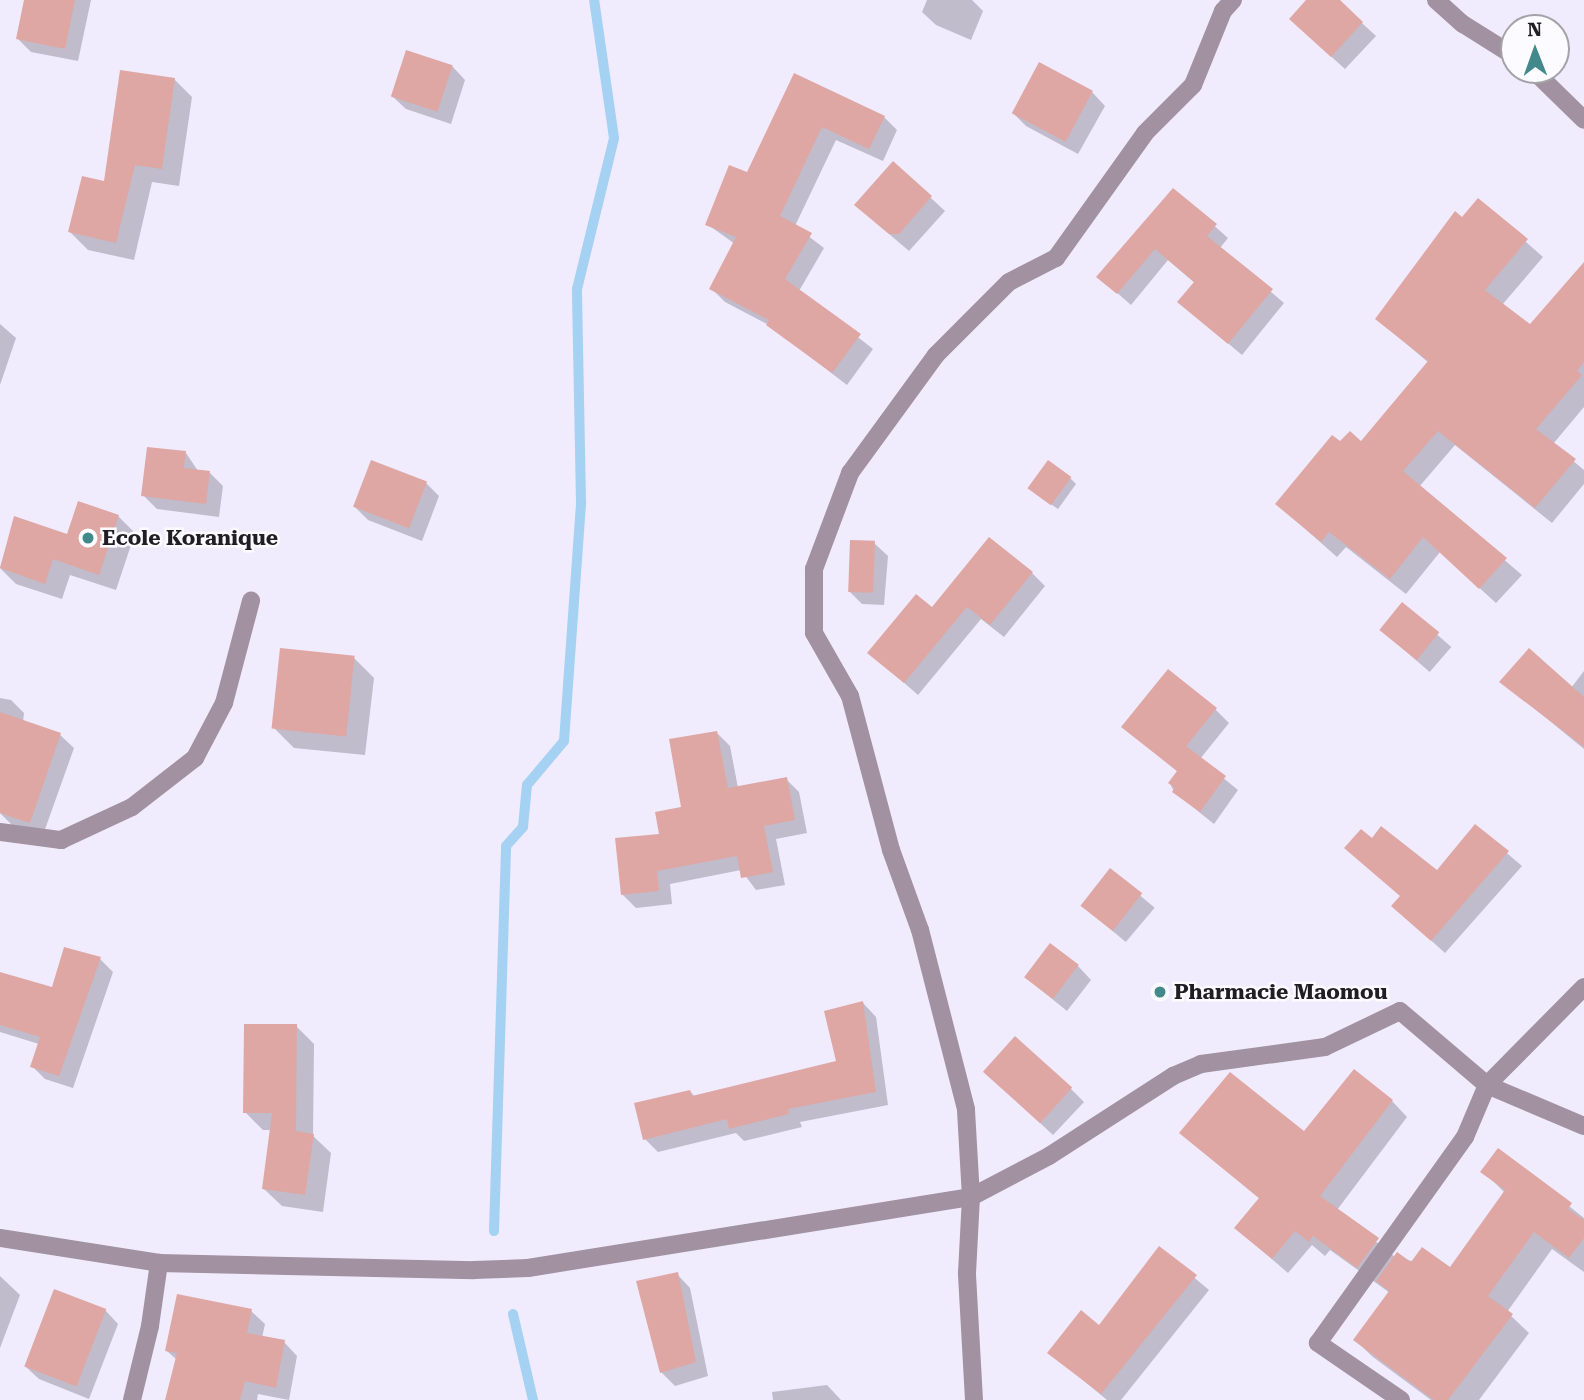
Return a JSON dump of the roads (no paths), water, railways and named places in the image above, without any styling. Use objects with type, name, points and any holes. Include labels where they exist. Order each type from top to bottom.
[{"type":"street","points":[[974,1400],[967,1273],[971,1197],[965,1109],[948,1035],[850,696],[814,633],[814,569],[858,462],[936,355],[1009,282],[1056,258],[1145,132],[1194,85],[1223,11],[1233,0]]},
{"type":"street","points":[[1436,0],[1463,24],[1500,47]]},
{"type":"street","points":[[1547,84],[1584,120]]},
{"type":"street","points":[[0,832],[61,840],[132,807],[194,758],[224,703],[251,601]]},
{"type":"street","points":[[1401,1400],[1318,1343],[1465,1137],[1487,1085],[1584,987]]},
{"type":"street","points":[[0,1238],[159,1263],[528,1268],[971,1197],[1049,1156],[1173,1076],[1202,1064],[1325,1047],[1400,1011],[1487,1085],[1584,1126]]},
{"type":"street","points":[[132,1400],[150,1326],[159,1263]]},
{"type":"waterway","points":[[494,1231],[506,846],[523,827],[527,785],[564,741],[581,502],[577,289],[614,138],[594,0]]},
{"type":"waterway","points":[[513,1314],[533,1400]]},
{"type":"place","name":"Ecole Koranique","points":[[88,538]]},
{"type":"place","name":"Pharmacie Maomou","points":[[1160,992]]}]
